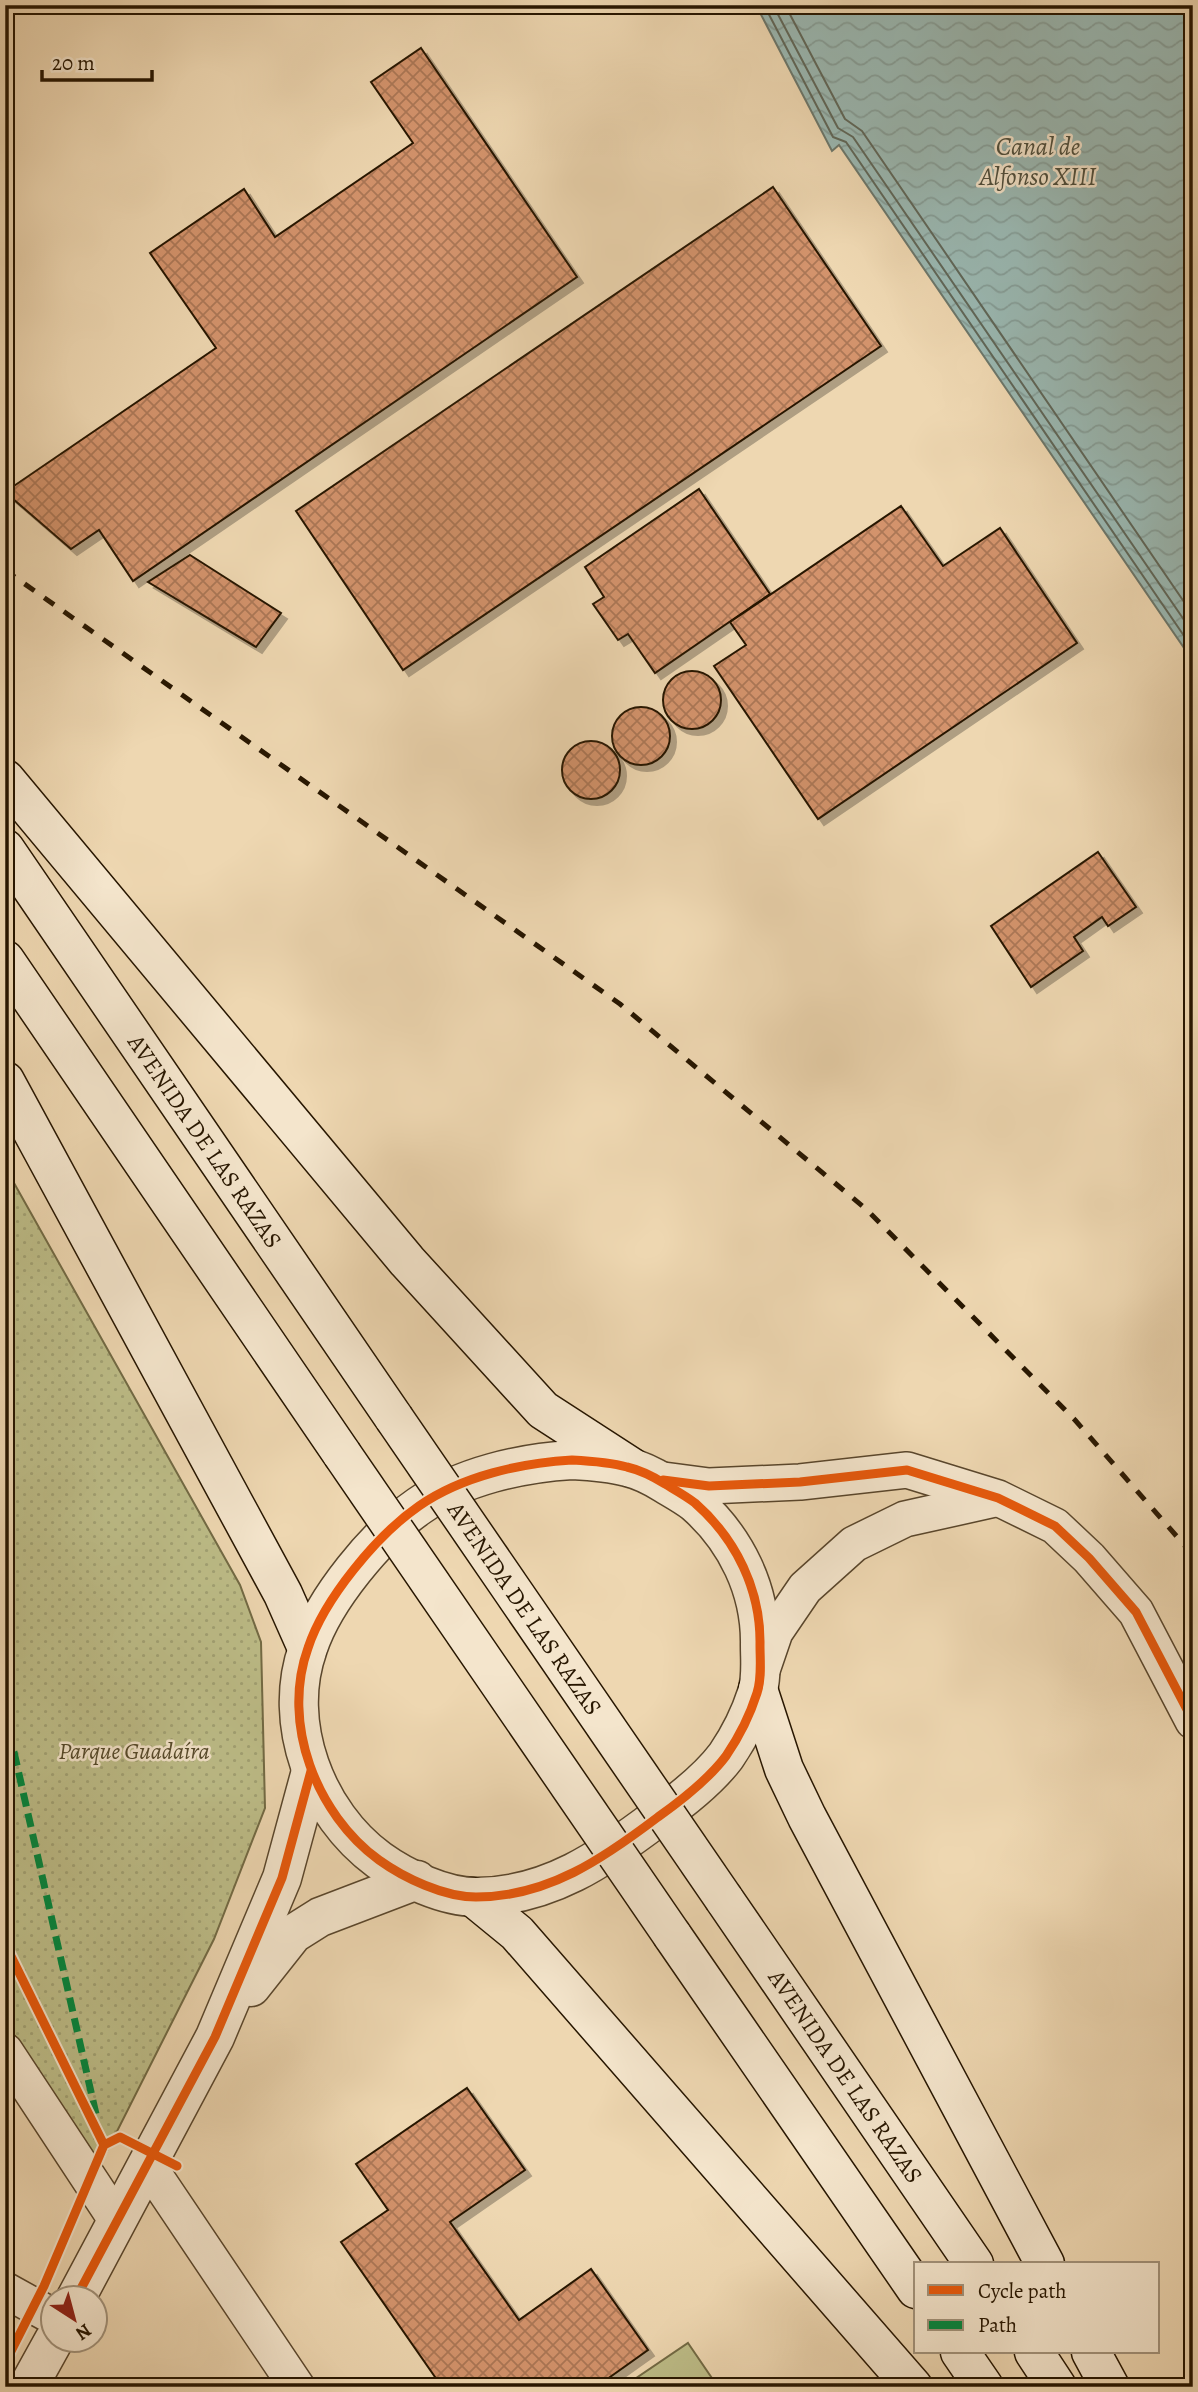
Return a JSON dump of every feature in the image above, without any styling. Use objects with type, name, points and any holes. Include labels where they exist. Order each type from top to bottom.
[{"type":"main road","points":[[5,779],[407,1261],[543,1410],[693,1501],[718,1528],[740,1560],[755,1594],[761,1627],[759,1682],[750,1713],[725,1757],[676,1804],[616,1850],[569,1877],[537,1888],[473,1897],[444,1891],[388,1867],[357,1841],[327,1802],[311,1771],[301,1723],[302,1667],[307,1648],[325,1614],[360,1561],[394,1526],[420,1506],[475,1479],[543,1462],[599,1461],[644,1473]]},
{"type":"main road","name":"AVENIDA DE LAS RAZAS","points":[[5,849],[973,2262]]},
{"type":"main road","points":[[5,960],[914,2286]]},
{"type":"main road","points":[[5,1080],[283,1594],[307,1648]]},
{"type":"main road","points":[[759,1682],[784,1769],[807,1817],[1044,2262]]},
{"type":"main road","points":[[83,2284],[215,2037],[282,1878],[311,1771]]},
{"type":"main road","points":[[215,2037],[293,1934],[320,1917],[416,1880]]},
{"type":"main road","points":[[473,1897],[517,1933],[913,2387]]},
{"type":"main road","points":[[29,2387],[47,2354]]},
{"type":"main road","points":[[961,2354],[984,2387]]},
{"type":"main road","points":[[1035,2354],[1058,2387]]},
{"type":"main road","points":[[1092,2354],[1110,2387]]},
{"type":"street","points":[[644,1473],[709,1486],[800,1482],[907,1470],[998,1498],[1055,1526],[1089,1558],[1136,1612],[1193,1721]]},
{"type":"street","points":[[759,1682],[775,1632],[805,1588],[854,1544],[905,1518],[998,1498]]},
{"type":"street","points":[[5,2051],[117,2221]]},
{"type":"street","points":[[147,2164],[297,2387]]},
{"type":"street","points":[[5,2291],[38,2309]]},
{"type":"green space","name":"Parque Guadaíra","points":[[5,1167],[240,1585],[261,1642],[265,1808],[214,1939],[100,2165],[5,2021]]},
{"type":"green space","points":[[688,2343],[718,2387],[623,2387]]},
{"type":"water","name":"Canal de Alfonso XIII","points":[[756,5],[1193,5],[1193,661],[839,145],[832,151]]},
{"type":"building","points":[[421,48],[577,277],[133,581],[99,530],[71,549],[5,492],[216,348],[150,253],[244,189],[275,237],[413,143],[371,82]]},
{"type":"building","points":[[773,187],[881,346],[403,670],[296,511]]},
{"type":"building","points":[[699,489],[770,594],[655,673],[628,634],[618,640],[593,604],[604,597],[585,567]]},
{"type":"building","points":[[901,506],[943,566],[1000,528],[1077,643],[818,819],[714,666],[746,645],[730,622]]},
{"type":"building","points":[[190,555],[281,613],[256,647],[148,582]]},
{"type":"building","points":[[692,671],[703,673],[716,684],[721,700],[719,711],[708,724],[692,729],[681,727],[668,716],[663,700],[665,689],[676,676]]},
{"type":"building","points":[[641,707],[652,709],[665,720],[670,736],[668,747],[657,760],[641,765],[630,763],[617,752],[612,736],[614,725],[625,712]]},
{"type":"building","points":[[591,741],[602,743],[615,754],[620,770],[618,781],[607,794],[591,799],[580,797],[567,786],[562,770],[564,759],[575,746]]},
{"type":"building","points":[[1098,852],[1136,907],[1108,926],[1102,917],[1074,937],[1083,951],[1031,987],[991,926]]},
{"type":"building","points":[[467,2088],[525,2170],[450,2222],[519,2320],[591,2269],[648,2350],[596,2387],[507,2387],[504,2383],[498,2387],[442,2387],[341,2242],[388,2210],[356,2164]]},
{"type":"railway","points":[[5,570],[620,1004],[866,1209],[1075,1420],[1193,1555]]},
{"type":"marked path","points":[[5,1733],[14,1752],[96,2114]]},
{"type":"cycle path","points":[[572,1460],[613,1464],[647,1474],[695,1503],[723,1533],[743,1567],[756,1605],[760,1663],[757,1693],[748,1718],[735,1741],[711,1773],[676,1804],[617,1847],[574,1872],[527,1890],[476,1897],[451,1894],[412,1880],[379,1860],[357,1841],[322,1792],[310,1765],[302,1736],[299,1706],[301,1677],[308,1648],[326,1609],[354,1569],[386,1534],[419,1506],[454,1487],[492,1473],[533,1464],[572,1460]]},
{"type":"cycle path","points":[[663,1480],[709,1486],[800,1482],[907,1470],[998,1498],[1055,1526],[1089,1558],[1136,1612],[1193,1721]]},
{"type":"cycle path","points":[[83,2284],[215,2037],[282,1878],[311,1771]]},
{"type":"cycle path","points":[[5,1944],[104,2145]]},
{"type":"cycle path","points":[[5,2363],[44,2286],[104,2145],[120,2137],[177,2166]]}]
